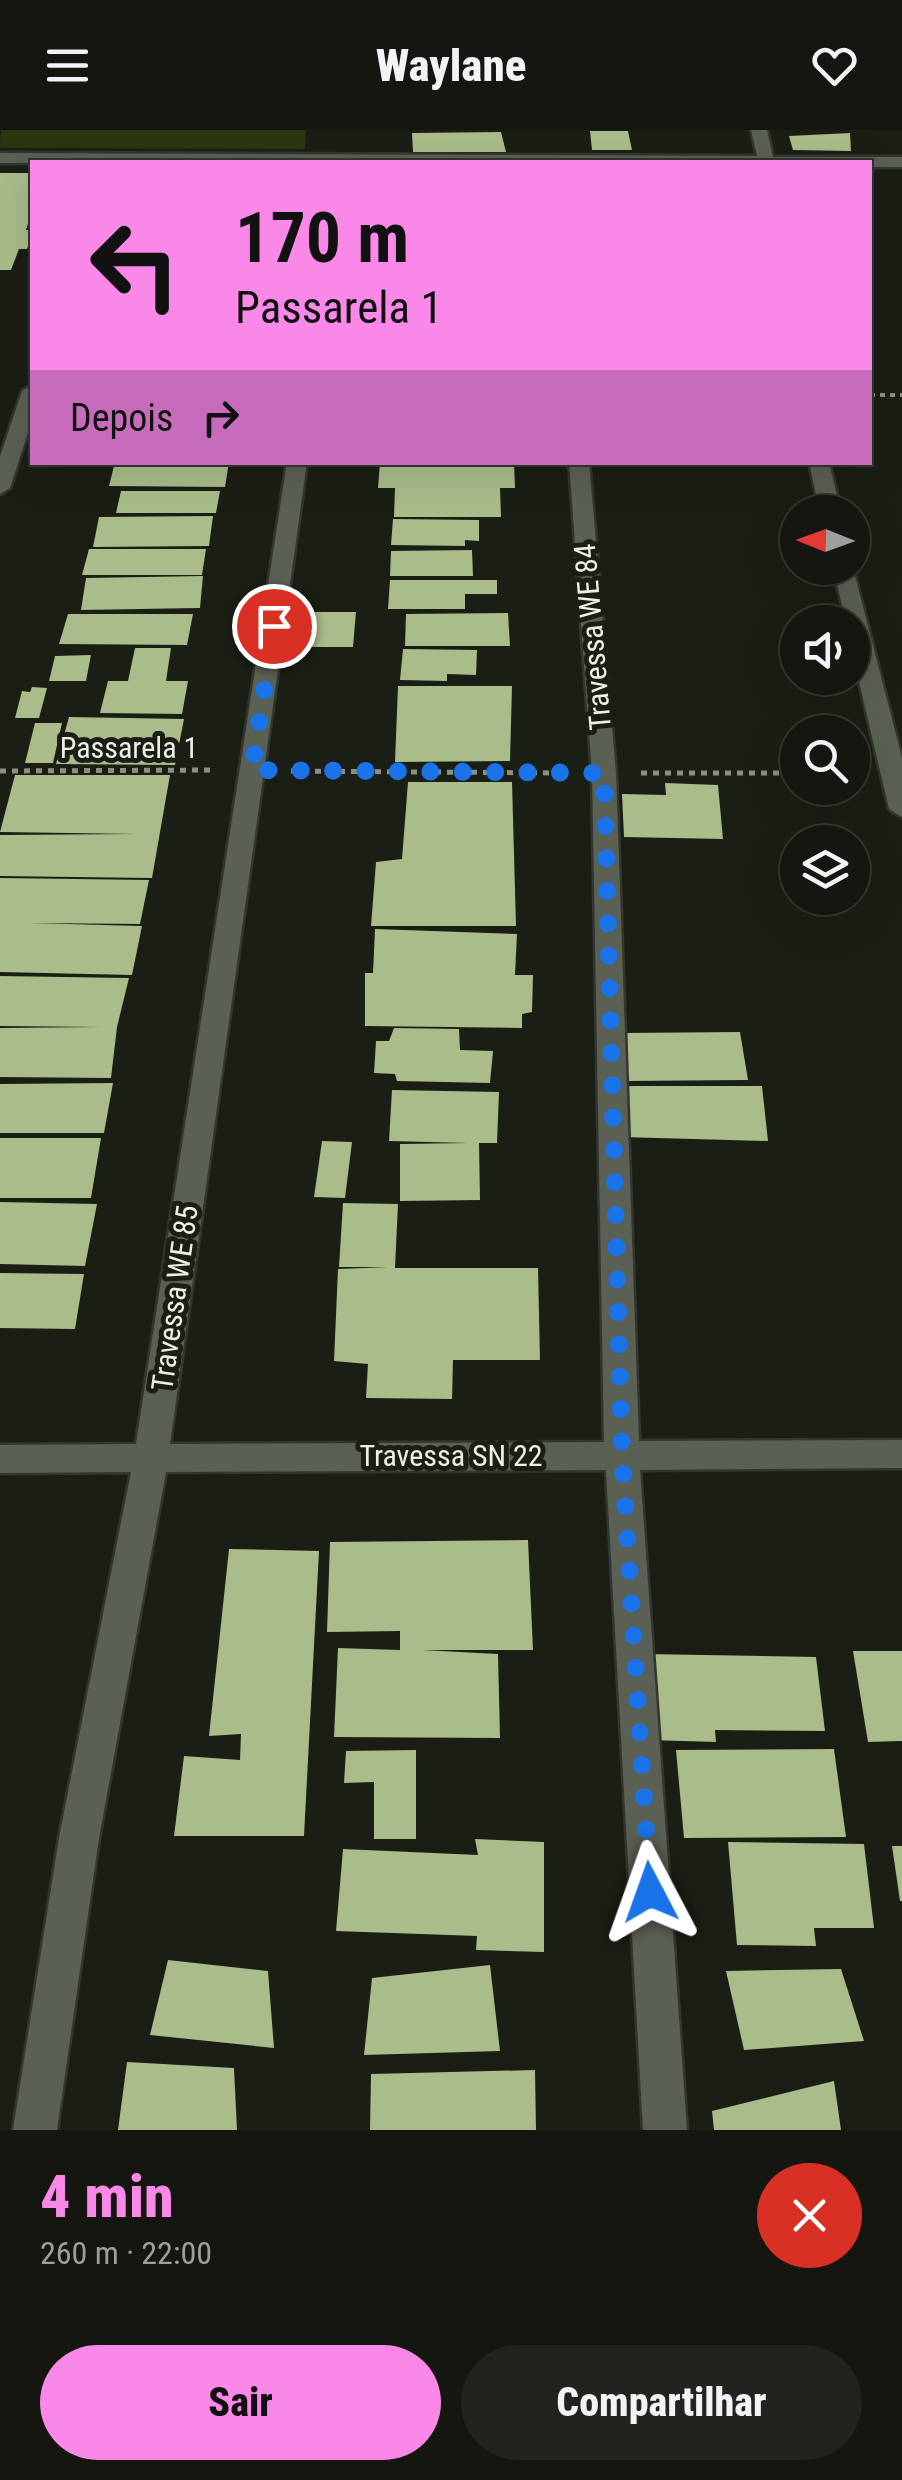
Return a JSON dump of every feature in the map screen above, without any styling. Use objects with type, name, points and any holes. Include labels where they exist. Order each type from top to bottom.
[{"type":"street","points":[[759,130],[766,160]]},
{"type":"street","points":[[0,158],[321,160],[556,155],[706,160]]},
{"type":"street","points":[[872,162],[902,162]]},
{"type":"street","points":[[0,488],[30,397]]},
{"type":"street","name":"Travessa WE 85","points":[[36,2130],[79,1838],[151,1458],[297,465]]},
{"type":"street","name":"Travessa WE 84","points":[[579,465],[604,773],[622,1455],[665,2130]]},
{"type":"street","points":[[820,465],[827,495]]},
{"type":"street","points":[[848,585],[902,809]]},
{"type":"street","name":"Travessa SN 22","points":[[0,1460],[902,1454]]},
{"type":"path","points":[[872,396],[902,395]]},
{"type":"path","name":"Passarela 1","points":[[0,771],[780,773]]},
{"type":"green space","points":[[1,130],[306,130],[305,149],[0,148]]},
{"type":"building","points":[[590,131],[628,131],[632,150],[592,150]]},
{"type":"building","points":[[501,132],[506,152],[413,152],[412,133]]},
{"type":"building","points":[[850,133],[851,151],[793,150],[789,136]]},
{"type":"building","points":[[0,173],[30,173],[30,217],[26,230],[30,230],[30,240],[27,249],[19,249],[11,270],[0,270]]},
{"type":"building","points":[[114,465],[229,465],[225,487],[109,486]]},
{"type":"building","points":[[380,465],[514,465],[515,488],[500,488],[501,517],[394,517],[395,488],[378,488]]},
{"type":"building","points":[[121,491],[220,491],[216,513],[116,513]]},
{"type":"building","points":[[213,516],[209,546],[93,547],[99,517]]},
{"type":"building","points":[[393,519],[479,520],[479,541],[465,540],[465,546],[391,545]]},
{"type":"building","points":[[89,549],[206,549],[202,575],[82,575]]},
{"type":"building","points":[[472,550],[473,576],[390,576],[391,551]]},
{"type":"building","points":[[203,576],[200,608],[81,610],[86,578]]},
{"type":"building","points":[[390,580],[497,580],[497,594],[465,594],[465,609],[388,609]]},
{"type":"building","points":[[299,612],[356,612],[353,647],[294,647]]},
{"type":"building","points":[[508,613],[510,646],[405,646],[406,614]]},
{"type":"building","points":[[68,614],[193,614],[187,645],[59,644]]},
{"type":"building","points":[[135,648],[171,648],[166,681],[188,681],[182,714],[100,713],[108,681],[128,681]]},
{"type":"building","points":[[403,649],[477,650],[476,675],[447,674],[447,681],[400,680]]},
{"type":"building","points":[[91,655],[86,681],[49,681],[55,656]]},
{"type":"building","points":[[398,686],[512,686],[510,761],[395,762]]},
{"type":"building","points":[[32,687],[47,688],[39,718],[15,718],[22,691],[30,692]]},
{"type":"building","points":[[69,717],[184,719],[175,765],[56,764]]},
{"type":"building","points":[[35,723],[62,723],[53,763],[25,763]]},
{"type":"building","points":[[15,775],[170,775],[152,878],[0,876],[0,835],[135,834],[0,832]]},
{"type":"building","points":[[408,782],[512,782],[516,926],[371,926],[376,862],[402,859]]},
{"type":"building","points":[[665,783],[718,785],[723,839],[624,837],[622,794],[666,795]]},
{"type":"building","points":[[0,878],[149,880],[140,924],[30,923],[142,926],[132,975],[0,972]]},
{"type":"building","points":[[375,929],[517,934],[515,975],[533,975],[532,1012],[522,1014],[522,1028],[365,1026],[365,973],[373,973]]},
{"type":"building","points":[[0,976],[129,978],[117,1027],[111,1078],[0,1077],[0,1028],[100,1027],[0,1026]]},
{"type":"building","points":[[394,1028],[459,1029],[460,1050],[493,1051],[490,1083],[397,1081],[395,1074],[374,1073],[376,1041],[389,1041]]},
{"type":"building","points":[[740,1032],[748,1080],[628,1081],[623,1033]]},
{"type":"building","points":[[113,1083],[104,1133],[0,1133],[0,1084]]},
{"type":"building","points":[[618,1086],[762,1086],[768,1141],[622,1137]]},
{"type":"building","points":[[392,1090],[499,1092],[497,1143],[479,1143],[480,1200],[400,1201],[400,1144],[468,1143],[389,1141]]},
{"type":"building","points":[[0,1138],[101,1138],[91,1198],[0,1198]]},
{"type":"building","points":[[322,1141],[352,1142],[345,1198],[314,1197]]},
{"type":"building","points":[[0,1202],[97,1204],[85,1266],[0,1264]]},
{"type":"building","points":[[343,1203],[398,1204],[395,1268],[538,1268],[540,1360],[453,1360],[452,1399],[366,1398],[368,1364],[334,1361],[338,1269],[388,1267],[339,1267]]},
{"type":"building","points":[[0,1273],[84,1274],[75,1329],[0,1328]]},
{"type":"building","points":[[528,1540],[533,1650],[422,1650],[498,1654],[500,1738],[334,1737],[338,1648],[400,1650],[400,1631],[327,1632],[330,1542]]},
{"type":"building","points":[[229,1549],[319,1551],[304,1836],[174,1836],[184,1756],[240,1760],[241,1734],[209,1736]]},
{"type":"building","points":[[853,1651],[902,1651],[902,1741],[868,1742]]},
{"type":"building","points":[[645,1654],[816,1657],[825,1731],[715,1730],[716,1742],[649,1740]]},
{"type":"building","points":[[834,1749],[846,1837],[684,1838],[676,1750]]},
{"type":"building","points":[[416,1750],[416,1839],[374,1839],[374,1782],[344,1783],[346,1751]]},
{"type":"building","points":[[475,1839],[544,1842],[544,1952],[476,1950],[477,1936],[336,1931],[343,1849],[478,1855]]},
{"type":"building","points":[[728,1842],[864,1844],[874,1928],[814,1928],[816,1946],[737,1945]]},
{"type":"building","points":[[892,1846],[902,1846],[902,1901],[900,1901]]},
{"type":"building","points":[[168,1960],[268,1971],[274,2048],[150,2035]]},
{"type":"building","points":[[490,1965],[500,2051],[364,2055],[372,1978]]},
{"type":"building","points":[[841,1969],[864,2041],[744,2050],[726,1971]]},
{"type":"building","points":[[127,2062],[234,2068],[237,2130],[118,2130]]},
{"type":"building","points":[[535,2070],[536,2130],[370,2130],[371,2074]]},
{"type":"building","points":[[834,2081],[841,2130],[714,2130],[712,2111]]},
{"type":"route","points":[[274,626],[252,770],[604,773],[622,1455],[650,1892]]}]
